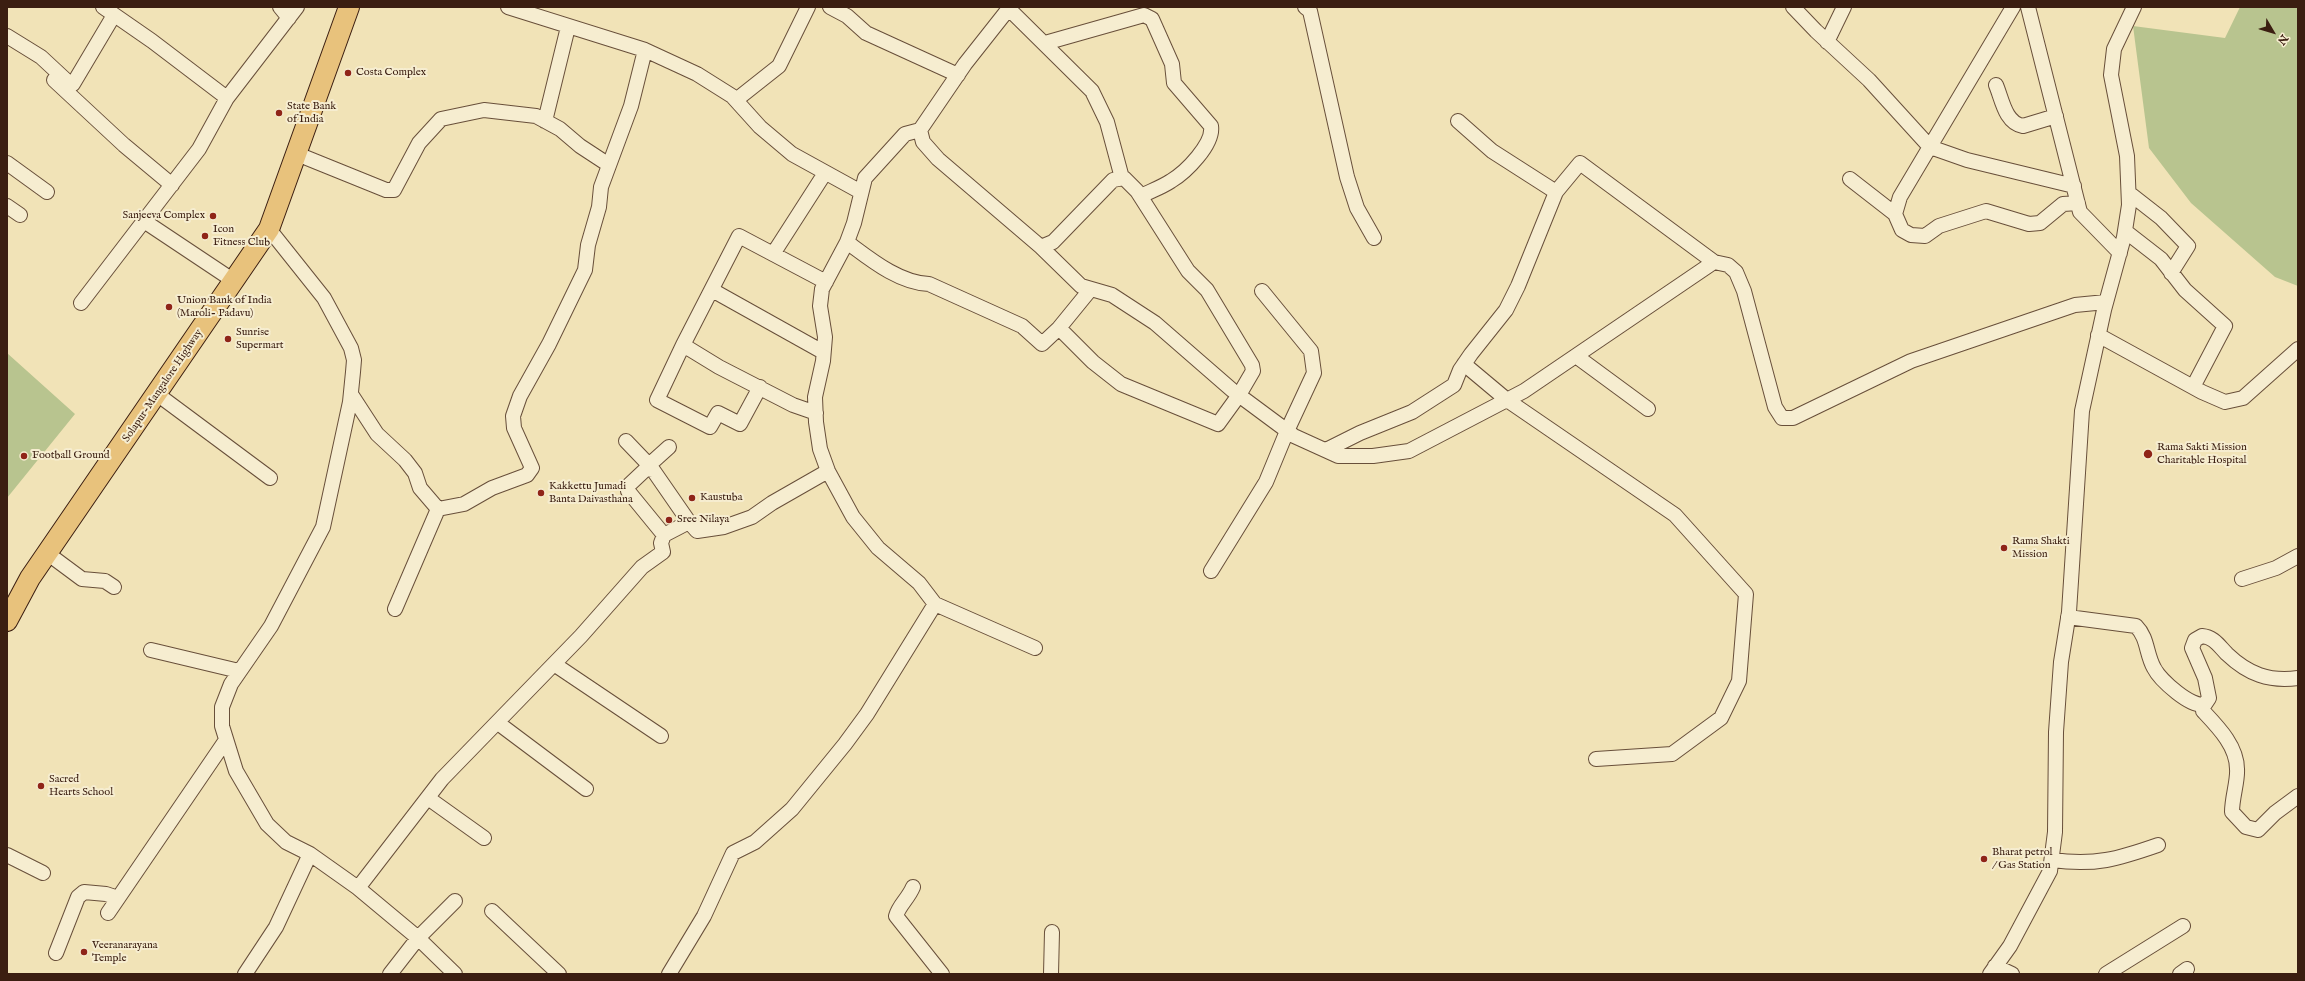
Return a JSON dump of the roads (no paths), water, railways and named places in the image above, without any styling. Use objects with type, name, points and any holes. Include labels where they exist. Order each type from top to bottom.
[{"type":"highway","name":"Solapur-Mangalore Highway","points":[[7,621],[30,578],[269,229],[349,7]]},
{"type":"street","points":[[508,7],[645,50],[697,74],[736,100],[760,127],[792,154],[861,192]]},
{"type":"street","points":[[736,100],[779,66],[808,7]]},
{"type":"street","points":[[830,7],[847,12],[866,33],[958,75]]},
{"type":"street","points":[[1305,7],[1310,11],[1334,123],[1357,208],[1374,238]]},
{"type":"street","points":[[1793,7],[1827,42],[1869,80],[1930,147],[1967,160],[2074,186]]},
{"type":"street","points":[[1827,42],[1844,7]]},
{"type":"street","points":[[1895,214],[1900,197],[2013,7]]},
{"type":"street","points":[[2028,7],[2080,212],[2120,253]]},
{"type":"street","points":[[2012,974],[1992,970],[2010,946],[2050,871],[2052,860],[2055,832],[2056,732],[2060,662],[2068,617],[2082,411],[2098,335],[2120,253],[2130,205],[2127,156],[2110,75],[2114,49],[2134,7]]},
{"type":"street","points":[[1035,648],[935,604],[919,583],[878,548],[853,517],[828,471],[820,449],[815,397],[824,352],[825,337],[820,306],[822,289],[847,242],[854,223],[865,178],[905,134],[920,130],[958,75],[1010,8],[1092,91],[1107,122],[1122,178],[1124,178],[1141,196],[1188,271],[1207,290],[1252,365],[1253,371],[1239,395],[1218,424],[1196,417],[1121,384],[1093,362],[1059,328]]},
{"type":"street","points":[[81,303],[199,149],[227,98],[288,10]]},
{"type":"street","points":[[7,36],[28,47],[69,83],[73,84],[109,11],[227,98]]},
{"type":"street","points":[[1045,43],[1144,15],[1152,19],[1172,64],[1174,83],[1211,126],[1212,133],[1204,150],[1172,181],[1141,196]]},
{"type":"street","points":[[545,121],[568,27]]},
{"type":"street","points":[[438,509],[464,504],[492,488],[527,475],[532,468],[514,428],[513,416],[520,396],[549,344],[585,270],[588,245],[599,207],[601,186],[631,106],[645,50]]},
{"type":"street","points":[[53,78],[124,145],[172,185]]},
{"type":"street","points":[[1996,85],[2008,117],[2018,125],[2023,126],[2056,116]]},
{"type":"street","points":[[297,154],[373,183],[386,190],[394,190],[419,143],[441,119],[484,110],[536,116],[609,165]]},
{"type":"street","points":[[1458,121],[1492,151],[1556,192]]},
{"type":"street","points":[[920,130],[923,142],[938,159],[1041,247],[1066,273],[1090,290],[1112,295],[1155,323],[1239,395],[1294,436],[1338,456],[1373,456],[1409,451],[1524,391],[1714,262]]},
{"type":"street","points":[[7,163],[47,192]]},
{"type":"street","points":[[1326,450],[1360,433],[1412,412],[1454,385],[1464,364],[1506,310],[1518,286],[1556,192],[1580,163],[1714,262],[1728,265],[1736,272],[1744,292],[1775,407],[1782,418],[1793,418],[1918,359],[2075,305],[2106,302]]},
{"type":"street","points":[[773,254],[825,173]]},
{"type":"street","points":[[1041,247],[1053,242],[1113,180],[1122,178]]},
{"type":"street","points":[[1850,179],[1895,214],[1902,230],[1911,235],[1925,236],[1939,226],[1986,211],[2029,224],[2040,224],[2063,204],[2078,203]]},
{"type":"street","points":[[2129,193],[2161,218],[2188,246],[2172,273]]},
{"type":"street","points":[[7,206],[20,215]]},
{"type":"street","points":[[144,221],[234,281]]},
{"type":"street","points":[[269,229],[324,298],[351,348],[354,360],[351,394],[323,527],[271,626],[230,684],[222,707],[222,726],[236,771],[267,824],[286,842],[310,854],[358,888],[418,938],[455,974]]},
{"type":"street","points":[[2125,231],[2161,259],[2185,290],[2225,326],[2193,387]]},
{"type":"street","points":[[760,387],[740,424],[718,413],[710,427],[657,400],[683,345],[739,236],[826,282]]},
{"type":"street","points":[[847,242],[884,268],[900,276],[921,284],[929,284],[1022,326],[1042,344],[1059,328],[1090,290]]},
{"type":"street","points":[[712,290],[824,352]]},
{"type":"street","points":[[1211,571],[1266,482],[1286,430],[1314,373],[1311,351],[1262,291]]},
{"type":"street","points":[[2098,335],[2193,387],[2225,402],[2243,398],[2298,349]]},
{"type":"street","points":[[683,345],[718,367],[793,405],[816,413]]},
{"type":"street","points":[[1576,356],[1648,409]]},
{"type":"street","points":[[1464,364],[1507,400],[1675,515],[1746,594],[1739,681],[1721,718],[1672,754],[1596,759]]},
{"type":"street","points":[[157,394],[270,478]]},
{"type":"street","points":[[351,394],[377,434],[405,460],[415,473],[420,488],[438,509]]},
{"type":"street","points":[[626,441],[653,470],[689,522],[697,531],[724,527],[752,517],[772,503],[828,471]]},
{"type":"street","points":[[664,535],[628,491],[629,485],[669,447]]},
{"type":"street","points":[[395,609],[438,509]]},
{"type":"street","points":[[358,888],[442,779],[554,664],[642,567],[663,552],[661,542],[664,535],[689,522]]},
{"type":"street","points":[[48,553],[82,579],[105,581],[114,587]]},
{"type":"street","points":[[2242,579],[2276,568],[2298,556]]},
{"type":"street","points":[[669,974],[704,916],[733,853],[755,842],[792,809],[845,744],[867,714],[935,604]]},
{"type":"street","points":[[2068,617],[2136,626],[2143,634],[2151,662],[2161,679],[2185,698],[2203,705]]},
{"type":"street","points":[[2203,705],[2209,701],[2209,691],[2192,648],[2195,640],[2202,636],[2213,639],[2248,671],[2267,678],[2298,678]]},
{"type":"street","points":[[151,650],[239,671]]},
{"type":"street","points":[[554,664],[661,736]]},
{"type":"street","points":[[2203,705],[2203,711],[2233,748],[2237,769],[2232,796],[2232,812],[2246,827],[2258,830],[2276,813],[2298,796]]},
{"type":"street","points":[[498,723],[586,789]]},
{"type":"street","points":[[108,913],[226,740]]},
{"type":"street","points":[[428,798],[484,838]]},
{"type":"street","points":[[2052,860],[2098,862],[2118,859],[2158,845]]},
{"type":"street","points":[[7,854],[43,873]]},
{"type":"street","points":[[245,974],[276,927],[310,854]]},
{"type":"street","points":[[913,887],[908,899],[898,908],[896,916],[942,974]]},
{"type":"street","points":[[56,953],[78,897],[84,892],[90,892],[106,894],[118,898]]},
{"type":"street","points":[[390,974],[418,938],[455,901]]},
{"type":"street","points":[[492,911],[559,974]]},
{"type":"street","points":[[2106,974],[2183,926]]},
{"type":"street","points":[[1051,974],[1052,932]]},
{"type":"place","name":"Costa Complex","points":[[348,73]]},
{"type":"place","name":"State Bank of India","points":[[279,113]]},
{"type":"place","name":"Sanjeeva Complex","points":[[213,216]]},
{"type":"place","name":"Icon Fitness Club","points":[[205,236]]},
{"type":"place","name":"Union Bank of India (Maroli- Padavu)","points":[[169,307]]},
{"type":"place","name":"Sunrise Supermart","points":[[228,339]]},
{"type":"place","name":"Rama Sakti Mission Charitable Hospital","points":[[2148,454]]},
{"type":"place","name":"Football Ground","points":[[24,456]]},
{"type":"place","name":"Kakkettu Jumadi Banta Daivasthana","points":[[541,493]]},
{"type":"place","name":"Kaustuba","points":[[692,498]]},
{"type":"place","name":"Sree Nilaya","points":[[669,520]]},
{"type":"place","name":"Rama Shakti Mission","points":[[2004,548]]},
{"type":"place","name":"Sacred Hearts School","points":[[41,786]]},
{"type":"place","name":"Bharat petrol / Gas Station","points":[[1984,859]]},
{"type":"place","name":"Veeranarayana Temple","points":[[84,952]]}]
